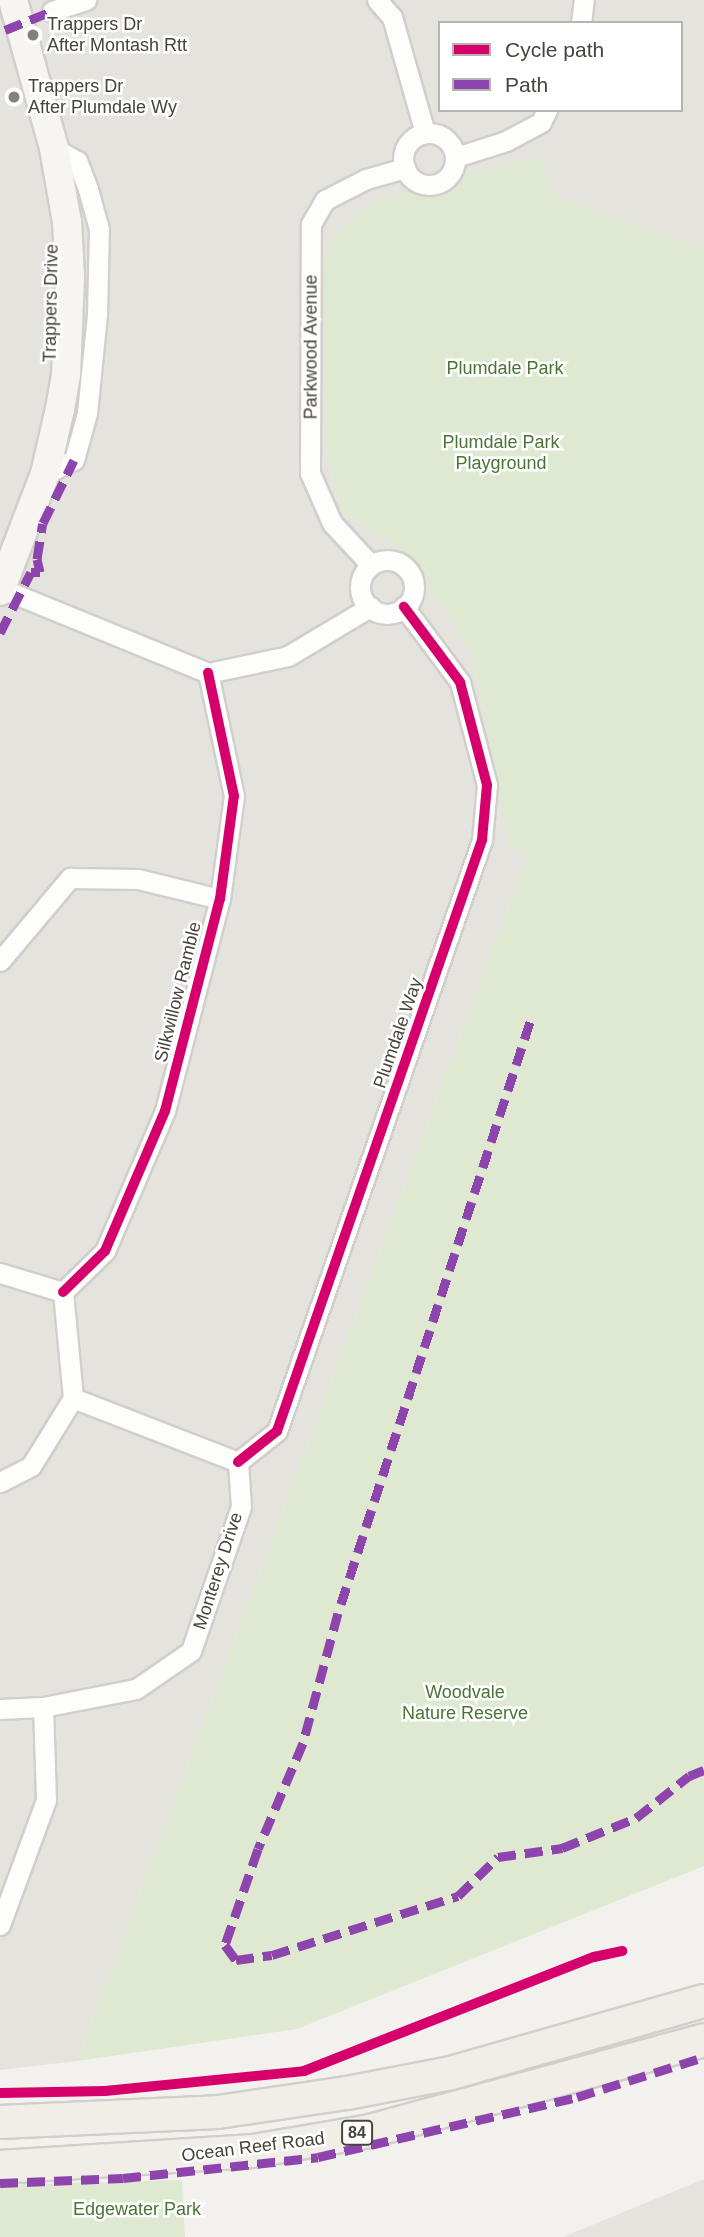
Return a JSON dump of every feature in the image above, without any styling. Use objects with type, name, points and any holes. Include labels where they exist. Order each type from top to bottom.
[{"type":"main road","name":"Trappers Drive","points":[[0,589],[45,474],[66,374],[69,305],[67,222],[54,148],[13,0]]},
{"type":"main road","name":"Trappers Drive","points":[[0,10],[43,171],[55,278],[54,343],[41,423],[0,553]]},
{"type":"main road","name":"84","points":[[0,2122],[218,2112],[347,2093],[451,2073],[704,2001]]},
{"type":"main road","name":"Ocean Reef Road","points":[[0,2167],[147,2160],[253,2151],[370,2131],[704,2040]]},
{"type":"main road","points":[[0,2149],[147,2160]]},
{"type":"street","points":[[52,11],[86,0]]},
{"type":"street","points":[[377,0],[392,18],[425,133]]},
{"type":"street","points":[[581,21],[584,0]]},
{"type":"street","points":[[456,157],[506,141],[541,122],[546,112]]},
{"type":"street","points":[[425,133],[449,141],[456,157],[452,172],[431,185],[415,181],[405,168],[407,145],[425,133]]},
{"type":"street","name":"Parkwood Avenue","points":[[371,565],[332,523],[310,473],[311,224],[325,200],[366,179],[405,168]]},
{"type":"street","points":[[398,562],[411,574],[414,592],[404,607],[387,614],[370,607],[360,586],[371,565],[398,562]]},
{"type":"street","points":[[0,589],[208,673],[288,656],[370,607]]},
{"type":"street","name":"Plumdale Way","points":[[238,1462],[276,1431],[482,840],[487,785],[460,682],[404,607]]},
{"type":"street","name":"Silkwillow Ramble","points":[[63,1292],[105,1251],[165,1111],[220,899],[234,796],[208,673]]},
{"type":"street","points":[[0,961],[70,878],[138,879],[220,899]]},
{"type":"street","points":[[0,1273],[63,1292],[73,1398],[31,1466],[0,1482]]},
{"type":"street","points":[[73,1398],[238,1462]]},
{"type":"street","name":"Monterey Drive","points":[[0,1709],[43,1707],[136,1689],[191,1651],[241,1507],[238,1462]]},
{"type":"street","points":[[0,1925],[46,1800],[43,1707]]},
{"type":"shaded area","points":[[0,0],[704,0],[704,249],[555,196],[541,157],[328,460],[343,512],[398,547],[428,582],[473,655],[489,735],[528,855],[77,2061],[0,2070]]},
{"type":"shaded area","points":[[704,2179],[704,2237],[563,2237]]},
{"type":"green space","name":"Woodvale Nature Reserve","points":[[541,157],[555,196],[704,249],[704,1866],[297,2029],[77,2061],[528,855],[510,846],[473,655],[428,582],[398,547],[343,512],[328,460],[323,266],[334,238],[362,210],[433,180]]},
{"type":"green space","name":"Edgewater Park","points":[[182,2180],[185,2237],[0,2237],[0,2185]]},
{"type":"marked path","points":[[5,30],[52,11]]},
{"type":"marked path","points":[[0,633],[31,572],[40,572],[37,559],[43,523],[74,460]]},
{"type":"marked path","points":[[530,1022],[338,1613],[303,1743],[258,1849],[225,1945],[236,1960],[272,1955],[458,1896],[498,1857],[562,1848],[636,1818],[689,1776],[704,1770]]},
{"type":"marked path","points":[[0,2183],[123,2178],[318,2157],[577,2097],[704,2057]]},
{"type":"cycle path","points":[[238,1462],[277,1431],[482,840],[487,785],[460,682],[404,607]]},
{"type":"cycle path","points":[[63,1292],[105,1251],[165,1111],[220,899],[234,796],[208,673]]},
{"type":"cycle path","points":[[0,2093],[105,2091],[304,2071],[594,1957],[622,1951]]},
{"type":"place","name":"Trappers Dr After Montash Rtt","points":[[33,35]]},
{"type":"place","name":"Trappers Dr After Plumdale Wy","points":[[14,97]]},
{"type":"park label","name":"Plumdale Park","points":[[505,368]]},
{"type":"park label","name":"Plumdale Park Playground","points":[[501,453]]}]
